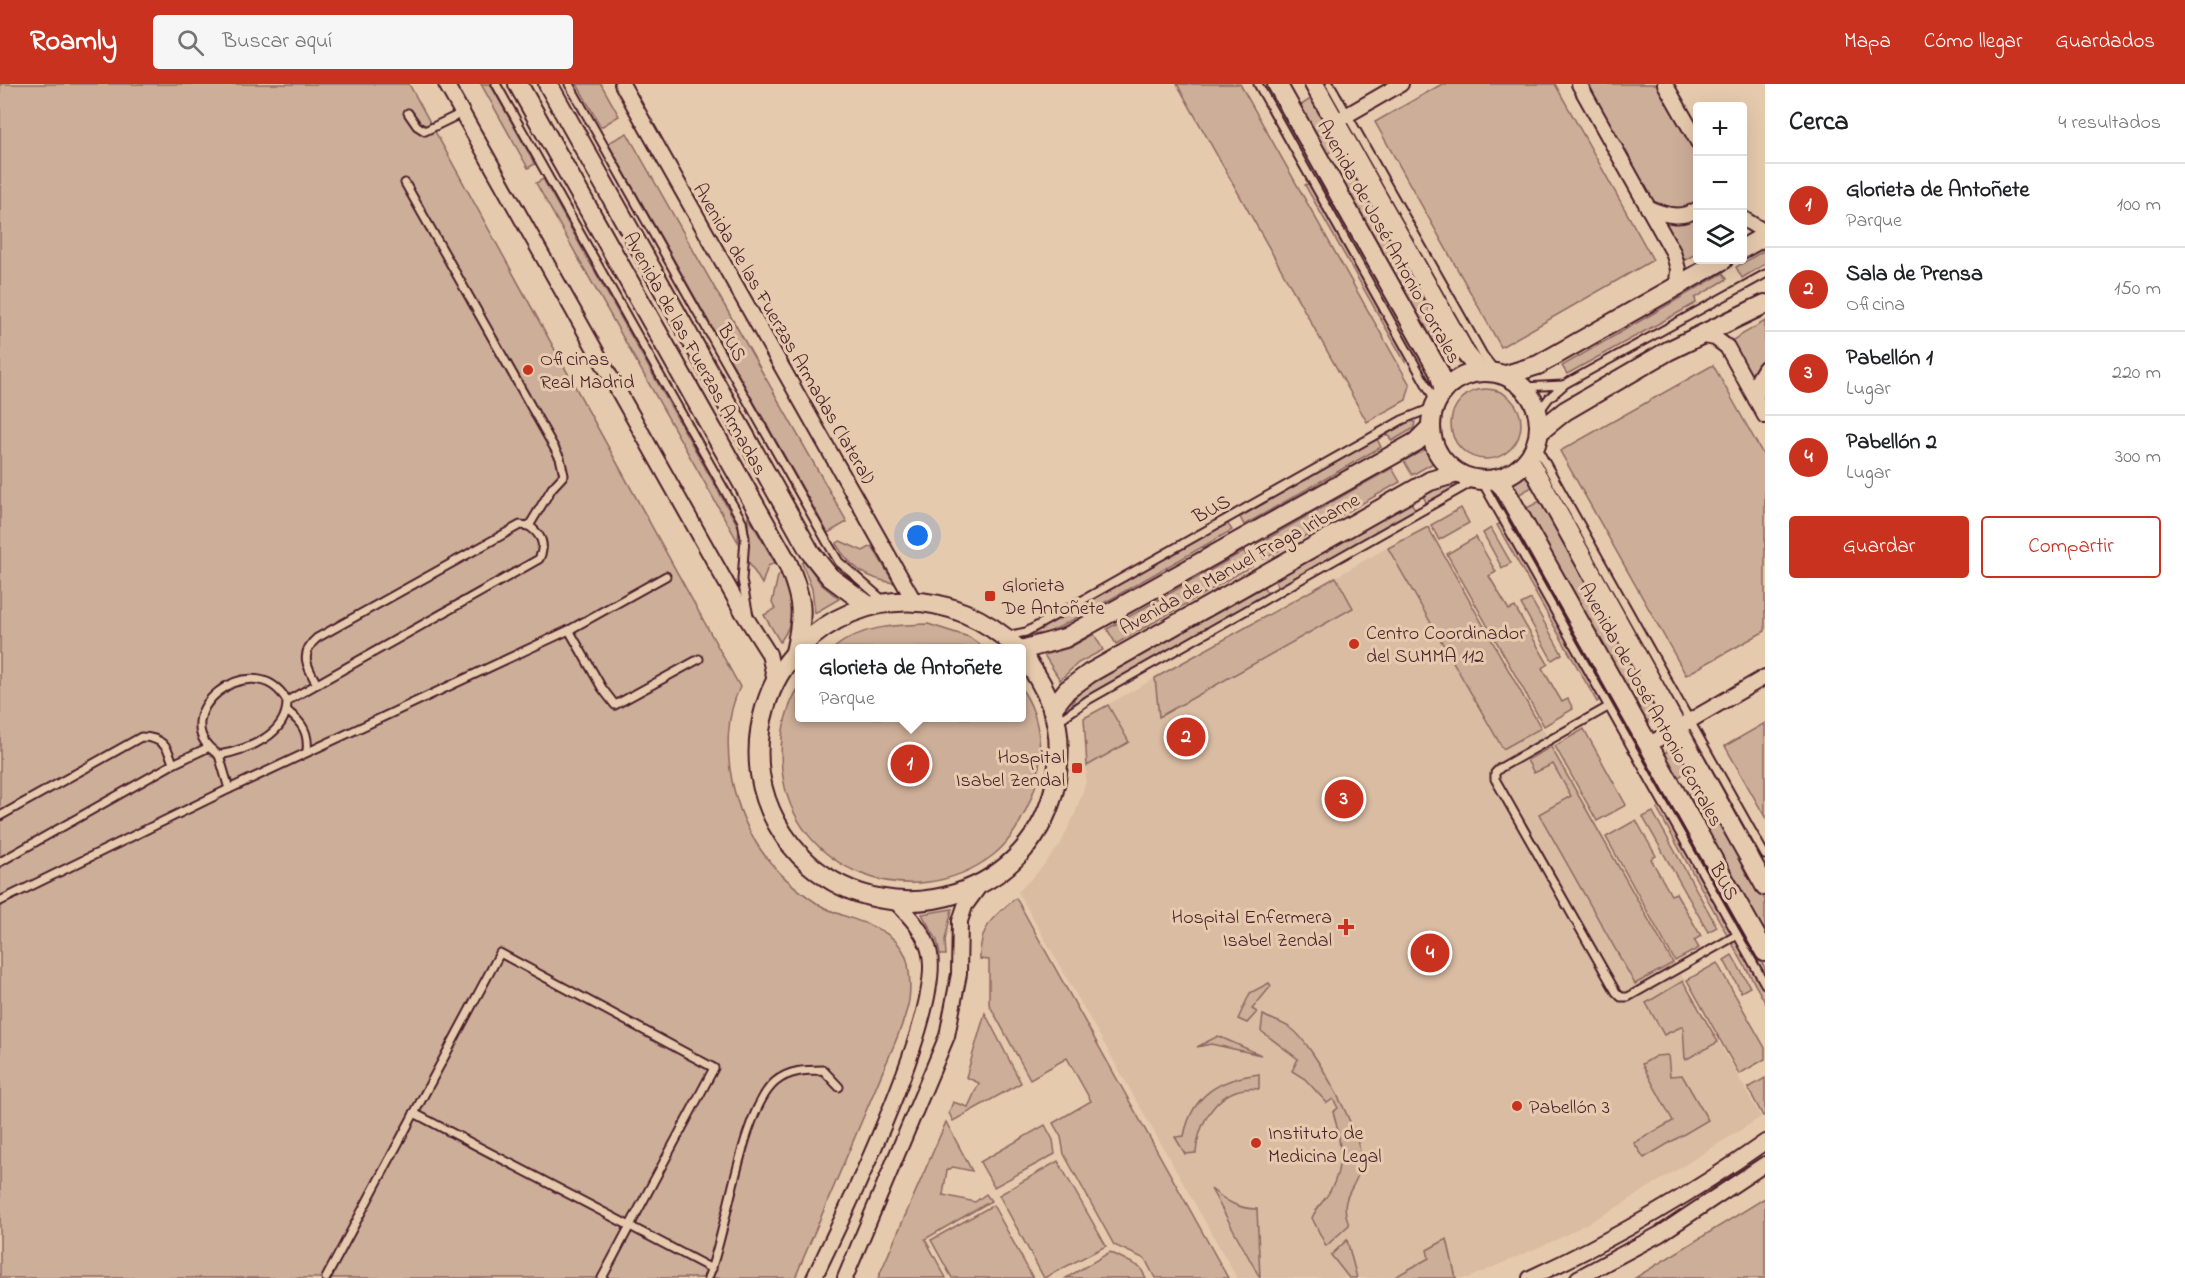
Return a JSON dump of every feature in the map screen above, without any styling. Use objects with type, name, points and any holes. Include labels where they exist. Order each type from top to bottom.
[{"type":"street","points":[[446,84],[743,613],[750,620],[769,654],[775,681]]},
{"type":"street","name":"Avenida de las Fuerzas Armadas","points":[[518,84],[788,564],[799,591],[803,619],[799,644]]},
{"type":"street","name":"Avenida de las Fuerzas Armadas","points":[[548,84],[810,552],[830,577],[878,604]]},
{"type":"street","name":"Avenida de las Fuerzas Armadas (lateral)","points":[[622,84],[914,601]]},
{"type":"street","name":"Avenida de José Antonio Corrales","points":[[1277,84],[1439,372],[1438,400]]},
{"type":"street","name":"Avenida de José Antonio Corrales","points":[[1314,84],[1341,118],[1466,354],[1494,373]]},
{"type":"street","points":[[1341,118],[1401,84]]},
{"type":"street","points":[[1579,84],[1676,259],[1677,285]]},
{"type":"street","points":[[1665,84],[1693,133]]},
{"type":"street","points":[[1648,208],[1675,215],[1688,215],[1696,210]]},
{"type":"street","points":[[1747,221],[1765,232]]},
{"type":"street","points":[[1747,247],[1765,236]]},
{"type":"street","points":[[1716,264],[1538,365],[1494,373],[1466,375],[1438,400],[1431,427],[1438,453],[1457,473],[1484,480],[1515,472],[1565,411],[1699,335],[1765,304]]},
{"type":"street","points":[[1699,335],[1714,338],[1727,347],[1765,416]]},
{"type":"street","points":[[1756,400],[1759,378],[1765,369]]},
{"type":"street","points":[[1494,373],[1523,387],[1538,413],[1534,446]]},
{"type":"street","name":"Avenida de Manuel Fraga Iribarne","points":[[1026,645],[1065,638],[1416,442],[1431,427]]},
{"type":"street","name":"Avenida de José Antonio Corrales","points":[[1534,446],[1683,724],[1765,885]]},
{"type":"street","name":"Avenida de Manuel Fraga Iribarne","points":[[1054,716],[1067,690],[1089,673],[1430,480],[1457,473]]},
{"type":"street","name":"Avenida de José Antonio Corrales","points":[[1484,480],[1504,488],[1765,952]]},
{"type":"street","points":[[805,644],[829,624],[878,604],[914,601],[947,606],[967,614],[1012,644]]},
{"type":"street","points":[[795,654],[775,681],[761,721],[758,753],[762,784],[777,824],[802,858],[836,883],[854,892],[896,902],[935,900],[954,896],[981,884],[1010,863],[1025,847],[1047,809],[1058,767],[1054,716],[1039,678],[1026,660]]},
{"type":"street","points":[[1648,745],[1765,677]]},
{"type":"street","points":[[845,1278],[947,1036],[959,974],[960,921],[965,906],[981,884]]},
{"type":"street","points":[[814,1278],[853,1196],[904,1072],[921,1023],[929,989],[932,973],[929,950],[916,923],[896,902]]},
{"type":"street","points":[[1530,1278],[1572,1259],[1653,1216],[1765,1142]]},
{"type":"street","points":[[1578,1278],[1660,1234],[1765,1164]]},
{"type":"lane","points":[[496,84],[742,521],[745,537],[742,580],[750,620]]},
{"type":"lane","name":"BUS","points":[[569,84],[833,552],[878,604]]},
{"type":"lane","points":[[1258,84],[1438,400]]},
{"type":"lane","points":[[1330,84],[1341,118]]},
{"type":"lane","points":[[408,113],[417,126],[425,131],[462,113]]},
{"type":"lane","points":[[405,183],[560,458],[564,475],[552,488],[530,526]]},
{"type":"lane","points":[[1538,413],[1549,398],[1565,384],[1765,274]]},
{"type":"lane","points":[[1523,387],[1565,384]]},
{"type":"lane","name":"BUS","points":[[1018,644],[1026,632],[1438,400]]},
{"type":"lane","points":[[1054,716],[1088,700],[1484,480]]},
{"type":"lane","name":"BUS","points":[[1484,480],[1608,707],[1765,984]]},
{"type":"lane","points":[[287,701],[539,560],[543,550],[542,539],[530,526],[520,525],[317,638],[309,645],[305,655],[307,666],[317,684]]},
{"type":"lane","points":[[0,901],[229,789],[570,630],[666,576]]},
{"type":"lane","points":[[570,630],[602,688],[615,705],[699,659]]},
{"type":"lane","points":[[243,679],[264,681],[280,690],[287,701],[287,711],[279,728],[261,740],[237,752],[219,755],[207,748],[202,737],[200,716],[210,698],[227,686],[243,679]]},
{"type":"lane","points":[[1608,707],[1500,768],[1495,773],[1495,779],[1616,992],[1621,997],[1628,997],[1737,936]]},
{"type":"lane","points":[[287,711],[303,723],[308,741],[307,752]]},
{"type":"lane","points":[[1683,724],[1765,855]]},
{"type":"lane","points":[[0,816],[141,737],[153,737],[163,742],[173,764]]},
{"type":"lane","points":[[0,861],[173,764],[207,748]]},
{"type":"lane","points":[[219,755],[229,789]]},
{"type":"lane","points":[[326,1278],[500,953],[714,1068],[602,1278]]},
{"type":"lane","points":[[708,1278],[747,1135],[761,1098],[776,1081],[800,1070],[823,1070],[838,1087]]},
{"type":"lane","points":[[414,1113],[712,1269]]},
{"type":"shaded area","points":[[0,84],[409,84],[740,687],[732,709],[728,733],[729,758],[737,801],[752,836],[773,866],[801,892],[830,910],[883,932],[903,950],[908,964],[909,998],[901,1028],[795,1278],[0,1278]]},
{"type":"shaded area","points":[[481,84],[490,84],[535,164],[528,168]]},
{"type":"shaded area","points":[[577,84],[601,84],[619,116],[601,127]]},
{"type":"shaded area","points":[[1177,84],[1240,84],[1410,385],[1406,400],[1367,422]]},
{"type":"shaded area","points":[[1442,84],[1555,84],[1653,260],[1501,347],[1375,122]]},
{"type":"shaded area","points":[[1586,84],[1660,84],[1693,143],[1693,255],[1685,260]]},
{"type":"shaded area","points":[[1312,98],[1339,147],[1325,155],[1298,107]]},
{"type":"shaded area","points":[[627,133],[847,522],[828,533],[608,143]]},
{"type":"shaded area","points":[[1365,151],[1465,329],[1461,331],[1361,153]]},
{"type":"shaded area","points":[[1348,162],[1448,339],[1433,347],[1333,170]]},
{"type":"shaded area","points":[[1320,178],[1420,354],[1418,355],[1318,179]]},
{"type":"shaded area","points":[[543,179],[739,528],[738,542],[536,183]]},
{"type":"shaded area","points":[[1309,183],[1409,360],[1405,362],[1305,185]]},
{"type":"shaded area","points":[[1765,250],[1765,264],[1742,278],[1736,267],[1747,264],[1747,261]]},
{"type":"shaded area","points":[[1723,273],[1727,279],[1695,298],[1696,303],[1567,374],[1562,366]]},
{"type":"shaded area","points":[[1765,321],[1765,401],[1731,341]]},
{"type":"shaded area","points":[[1713,365],[1765,458],[1765,631],[1686,675],[1560,451]]},
{"type":"shaded area","points":[[1486,389],[1499,392],[1511,399],[1518,411],[1521,424],[1518,437],[1511,449],[1499,456],[1486,459],[1473,456],[1461,449],[1454,437],[1451,424],[1454,411],[1461,399],[1473,392]]},
{"type":"shaded area","points":[[1410,421],[1415,422],[1414,428],[1392,441],[1387,434]]},
{"type":"shaded area","points":[[1377,439],[1381,447],[1244,525],[1240,517]]},
{"type":"shaded area","points":[[1427,448],[1435,462],[1412,475],[1404,461]]},
{"type":"shaded area","points":[[1392,468],[1400,482],[1264,559],[1256,545]]},
{"type":"shaded area","points":[[1525,474],[1532,487],[1518,495],[1510,482]]},
{"type":"shaded area","points":[[1445,483],[1455,488],[1427,504],[1423,496]]},
{"type":"shaded area","points":[[1540,501],[1640,679],[1626,687],[1525,509]]},
{"type":"shaded area","points":[[1411,503],[1416,510],[1279,587],[1275,580]]},
{"type":"shaded area","points":[[1461,508],[1469,523],[1439,540],[1431,525]]},
{"type":"shaded area","points":[[748,516],[775,563],[768,566],[762,584],[748,561]]},
{"type":"shaded area","points":[[1510,517],[1612,695],[1609,697],[1508,519]]},
{"type":"shaded area","points":[[1227,523],[1232,530],[1095,608],[1091,600]]},
{"type":"shaded area","points":[[1501,523],[1600,699],[1597,702],[1497,525]]},
{"type":"shaded area","name":"Hospital Enfermera Isabel Zendal","points":[[1428,525],[1761,1117],[1619,1206],[1560,1238],[1468,1278],[1237,1278],[1018,892],[1060,845],[1075,814],[1085,785],[1087,766],[1084,718]]},
{"type":"shaded area","points":[[1428,527],[1541,728],[1503,749],[1388,548]]},
{"type":"shaded area","points":[[1491,528],[1511,563],[1502,568],[1483,533]]},
{"type":"shaded area","points":[[1476,537],[1496,572],[1489,576],[1509,610],[1515,607],[1548,664],[1542,668],[1562,702],[1568,699],[1573,709],[1544,726],[1447,554]]},
{"type":"shaded area","points":[[840,541],[863,551],[872,546],[894,583],[860,571],[836,544]]},
{"type":"shaded area","points":[[1244,551],[1252,566],[1116,644],[1107,629]]},
{"type":"shaded area","points":[[805,561],[821,584],[839,599],[815,613],[812,589],[802,563]]},
{"type":"shaded area","points":[[782,573],[789,590],[792,608],[789,625],[780,642],[764,615],[775,609],[772,603],[778,576]]},
{"type":"shaded area","points":[[1336,577],[1353,608],[1159,717],[1155,678]]},
{"type":"shaded area","points":[[1263,586],[1268,594],[1071,706],[1076,695],[1086,687]]},
{"type":"shaded area","points":[[1531,599],[1562,654],[1552,660],[1521,604]]},
{"type":"shaded area","points":[[1079,607],[1084,614],[1048,633],[1030,635]]},
{"type":"shaded area","name":"Glorieta De Antoñete","points":[[928,624],[969,637],[979,644],[840,644],[855,635],[890,626]]},
{"type":"shaded area","points":[[1094,634],[1103,650],[1078,663],[1060,680],[1044,655],[1069,648]]},
{"type":"shaded area","points":[[1648,693],[1659,712],[1655,721],[1645,720],[1634,700]]},
{"type":"shaded area","points":[[795,695],[795,722],[1026,722],[1026,697],[1037,726],[1040,755],[1036,783],[1021,821],[999,850],[960,874],[927,882],[893,882],[861,874],[832,858],[808,835],[791,805],[782,770],[781,748],[783,727]]},
{"type":"shaded area","points":[[1108,705],[1129,742],[1087,766],[1084,718]]},
{"type":"shaded area","points":[[1765,723],[1765,817],[1725,746]]},
{"type":"shaded area","points":[[1584,729],[1626,805],[1597,821],[1555,746]]},
{"type":"shaded area","points":[[1551,747],[1673,963],[1635,984],[1539,814],[1571,796],[1553,764],[1534,773],[1527,760]]},
{"type":"shaded area","points":[[1674,747],[1679,751],[1690,770],[1677,778],[1666,758],[1666,752]]},
{"type":"shaded area","points":[[1700,784],[1765,900],[1765,933],[1686,792]]},
{"type":"shaded area","points":[[1671,800],[1765,968],[1765,974],[1668,801]]},
{"type":"shaded area","points":[[1662,806],[1765,990],[1765,1002],[1657,809]]},
{"type":"shaded area","points":[[1653,812],[1717,927],[1708,932],[1643,817]]},
{"type":"shaded area","points":[[1636,820],[1656,856],[1651,859],[1671,895],[1676,893],[1701,936],[1694,940],[1699,948],[1675,961],[1606,837]]},
{"type":"shaded area","points":[[1016,898],[1228,1278],[1155,1278],[1145,1259],[1114,1245],[1064,1154],[1061,1137],[1053,1123],[1091,1101],[1067,1058],[1030,1079],[989,1004],[989,960],[980,959],[982,939],[994,917]]},
{"type":"shaded area","points":[[952,909],[945,940],[946,955],[940,955],[937,940],[922,914]]},
{"type":"shaded area","points":[[1732,955],[1750,987],[1741,992],[1724,960]]},
{"type":"shaded area","points":[[1717,963],[1765,1048],[1765,1059],[1739,1074],[1687,980]]},
{"type":"shaded area","points":[[1683,981],[1718,1042],[1685,1060],[1683,1026],[1664,1035],[1646,1003]]},
{"type":"shaded area","points":[[1269,983],[1271,986],[1252,1009],[1257,1012],[1247,1023],[1238,1019],[1250,993]]},
{"type":"shaded area","points":[[985,1013],[1021,1083],[953,1121],[949,1113],[953,1102],[968,1107],[979,1083],[966,1077]]},
{"type":"shaded area","points":[[1263,1015],[1292,1029],[1312,1053],[1336,1092],[1360,1151],[1359,1173],[1346,1199],[1346,1215],[1349,1225],[1326,1246],[1312,1218],[1330,1191],[1338,1171],[1340,1142],[1333,1112],[1338,1108],[1333,1099],[1327,1103],[1305,1079],[1292,1071],[1298,1059],[1261,1031]]},
{"type":"shaded area","points":[[1218,1036],[1261,1055],[1211,1044],[1197,1047]]},
{"type":"shaded area","points":[[1668,1055],[1670,1076],[1682,1075],[1708,1120],[1644,1158],[1634,1143],[1673,1121],[1642,1064],[1656,1056]]},
{"type":"shaded area","points":[[1259,1074],[1259,1089],[1233,1092],[1214,1107],[1202,1128],[1196,1153],[1185,1154],[1175,1137],[1184,1136],[1188,1121],[1201,1099],[1220,1085],[1245,1076]]},
{"type":"shaded area","points":[[1765,1078],[1765,1115],[1763,1116],[1748,1088]]},
{"type":"shaded area","points":[[946,1122],[972,1171],[953,1167],[947,1170],[943,1195],[975,1202],[986,1194],[991,1201],[925,1239],[946,1278],[878,1278]]},
{"type":"shaded area","points":[[1045,1125],[1053,1140],[1055,1154],[994,1187],[980,1162]]},
{"type":"shaded area","points":[[1058,1161],[1106,1246],[1044,1278],[999,1195]]},
{"type":"shaded area","points":[[1211,1189],[1232,1204],[1257,1209],[1260,1278]]},
{"type":"shaded area","points":[[1765,1198],[1765,1278],[1635,1278]]},
{"type":"shaded area","points":[[993,1205],[1033,1278],[952,1278],[931,1240]]},
{"type":"shaded area","points":[[1447,1239],[1456,1278],[1393,1278],[1429,1258],[1427,1250]]},
{"type":"shaded area","points":[[1347,1240],[1357,1278],[1349,1278],[1331,1255]]},
{"type":"shaded area","points":[[1110,1252],[1140,1267],[1146,1278],[1066,1278]]},
{"type":"place","name":"Oficinas Real Madrid","points":[[528,370]]},
{"type":"place","name":"Glorieta De Antoñete","points":[[990,596]]},
{"type":"place","name":"Centro Coordinador del SUMMA 112","points":[[1354,644]]},
{"type":"place","name":"Sala de Prensa","points":[[1186,737]]},
{"type":"place","name":"Glorieta de Antoñete","points":[[910,764]]},
{"type":"place","name":"Hospital Isabel Zendal","points":[[1077,768]]},
{"type":"place","name":"Pabellón 1","points":[[1344,799]]},
{"type":"place","name":"Hospital Enfermera Isabel Zendal","points":[[1346,927]]},
{"type":"place","name":"Pabellón 2","points":[[1430,953]]},
{"type":"place","name":"Pabellón 3","points":[[1517,1106]]},
{"type":"place","name":"Instituto de Medicina Legal","points":[[1256,1143]]}]
